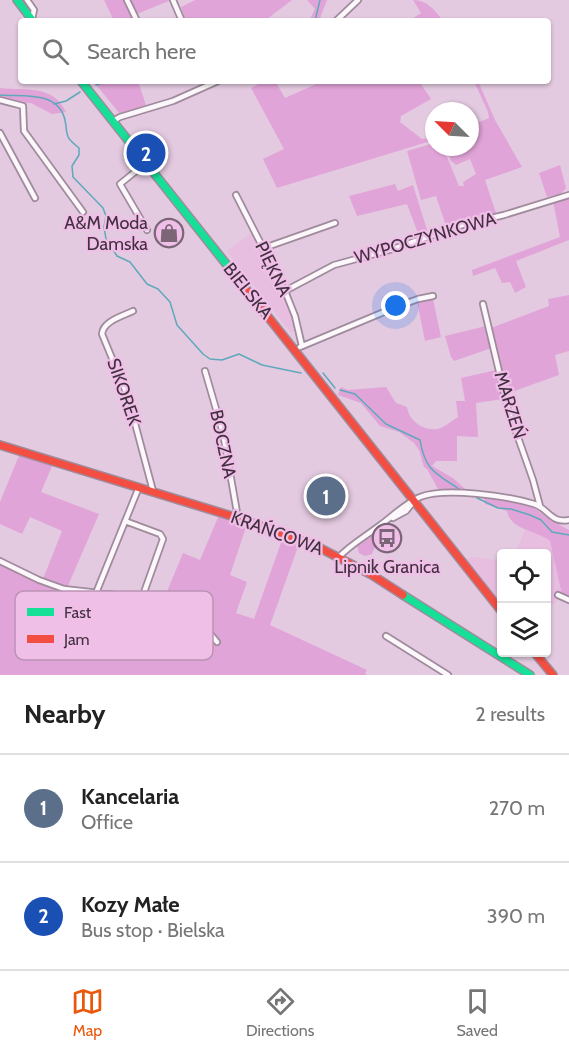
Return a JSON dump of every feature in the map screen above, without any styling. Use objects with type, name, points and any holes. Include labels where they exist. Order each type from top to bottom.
[{"type":"main road","points":[[17,0],[31,18]]},
{"type":"main road","name":"BIELSKA","points":[[83,84],[298,348],[497,607]]},
{"type":"main road","name":"KRAŃCOWA","points":[[0,445],[153,491],[293,537],[339,557],[408,597],[530,675]]},
{"type":"main road","points":[[538,657],[553,675]]},
{"type":"street","points":[[27,0],[34,10],[33,18]]},
{"type":"street","points":[[127,0],[136,18]]},
{"type":"street","points":[[173,0],[181,18]]},
{"type":"street","points":[[339,18],[358,0]]},
{"type":"street","points":[[113,121],[173,101],[211,84]]},
{"type":"street","points":[[0,100],[23,106],[25,109],[24,130],[83,212]]},
{"type":"street","points":[[0,133],[35,198]]},
{"type":"street","points":[[146,163],[120,183],[147,230]]},
{"type":"street","name":"PIĘKNA","points":[[236,195],[285,291],[295,316],[298,348]]},
{"type":"street","name":"WYPOCZYNKOWA","points":[[285,291],[334,265],[393,249],[431,234],[569,195]]},
{"type":"street","points":[[264,248],[335,223]]},
{"type":"street","points":[[298,348],[396,307],[433,296]]},
{"type":"street","name":"MARZEŃ","points":[[483,304],[508,410],[540,506]]},
{"type":"street","name":"SIKOREK","points":[[133,311],[106,324],[102,334],[128,397],[153,491]]},
{"type":"street","name":"BOCZNA","points":[[205,371],[223,433],[238,518]]},
{"type":"street","points":[[97,591],[139,487]]},
{"type":"street","points":[[339,557],[403,507],[431,494],[465,493],[521,500],[540,506],[555,520],[569,520]]},
{"type":"street","points":[[125,520],[160,534],[163,539],[144,591]]},
{"type":"street","points":[[0,561],[39,580],[64,589],[80,591]]},
{"type":"street","points":[[558,595],[569,600]]},
{"type":"street","points":[[386,636],[448,675]]},
{"type":"street","points":[[213,637],[217,642]]},
{"type":"street","points":[[513,675],[517,667]]},
{"type":"shaded area","points":[[104,0],[125,0],[134,18],[113,18]]},
{"type":"shaded area","points":[[130,0],[171,0],[137,14]]},
{"type":"shaded area","points":[[195,0],[292,0],[268,18],[185,18],[181,7]]},
{"type":"shaded area","points":[[307,0],[327,0],[320,18],[310,18],[315,9]]},
{"type":"shaded area","points":[[413,0],[427,4],[441,18],[414,18],[421,13]]},
{"type":"shaded area","points":[[95,84],[139,84],[146,105],[120,114]]},
{"type":"shaded area","points":[[258,84],[277,84],[285,98],[316,84],[421,84],[431,99],[401,116],[400,122],[422,139],[425,138],[425,143],[277,188],[263,159],[284,149],[251,88]]},
{"type":"shaded area","points":[[475,84],[479,84],[495,120],[522,167],[485,180],[496,213],[446,226],[436,196],[421,200],[407,151],[425,146],[425,156],[447,156],[459,186],[464,186],[463,182],[476,174],[470,159],[456,165],[449,156],[479,156],[479,122],[489,118]]},
{"type":"shaded area","points":[[0,88],[46,93],[54,97],[66,112],[52,114],[31,103],[0,104]]},
{"type":"shaded area","points":[[560,165],[566,188],[561,194],[547,197],[539,173]]},
{"type":"shaded area","points":[[395,184],[398,191],[413,185],[428,233],[419,236],[407,204],[357,216],[349,196]]},
{"type":"shaded area","points":[[569,197],[569,240],[516,261],[526,287],[515,293],[510,282],[502,283],[495,268],[473,276],[472,270],[560,237],[553,201]]},
{"type":"shaded area","points":[[253,232],[291,313],[295,330],[291,333],[227,251]]},
{"type":"shaded area","points":[[569,295],[569,351],[555,355],[559,375],[506,394],[491,328],[549,306],[548,299]]},
{"type":"shaded area","points":[[433,299],[441,337],[425,341],[417,301]]},
{"type":"shaded area","points":[[486,326],[492,348],[454,361],[445,336]]},
{"type":"shaded area","points":[[496,370],[503,399],[476,403],[478,437],[457,436],[457,461],[436,461],[432,466],[453,478],[465,489],[438,489],[424,467],[419,450],[414,443],[399,432],[380,426],[361,403],[338,395],[341,387],[348,390],[386,387],[396,403],[407,407],[415,422],[424,428],[435,429],[441,428],[458,417],[456,401],[465,401],[461,378]]},
{"type":"shaded area","points":[[20,453],[53,464],[41,492],[99,514],[67,588],[43,579],[62,531],[30,517],[22,534],[0,524],[0,502]]},
{"type":"shaded area","points":[[484,498],[522,502],[569,530],[569,595],[565,597],[562,595],[550,541],[518,526],[509,517],[507,511],[485,504]]},
{"type":"shaded area","points":[[219,515],[247,524],[230,575],[247,582],[236,613],[254,619],[283,537],[299,544],[270,625],[367,670],[365,673],[367,675],[0,675],[0,563],[67,591],[15,591],[15,660],[213,660],[213,591],[167,591],[183,553],[200,560]]},
{"type":"shaded area","points":[[383,527],[372,554],[365,556],[359,553],[357,545]]},
{"type":"shaded area","points":[[525,530],[543,535],[550,541],[562,597],[551,606],[551,549],[517,549]]},
{"type":"shaded area","points":[[474,557],[497,560],[497,599],[465,559]]},
{"type":"waterway","points":[[316,18],[320,0]]},
{"type":"waterway","points":[[54,104],[66,101],[80,92]]},
{"type":"waterway","points":[[0,95],[47,99],[61,110],[68,136],[79,148],[79,155],[72,166],[73,177],[103,208],[106,216],[104,227],[106,239],[117,256],[130,262],[147,284],[158,289],[170,302],[177,325],[203,354],[210,359],[222,360],[239,354],[262,365],[301,373]]},
{"type":"waterway","points":[[323,373],[335,388]]},
{"type":"waterway","points":[[340,390],[355,394],[386,424],[420,440],[425,458],[432,470],[459,489]]},
{"type":"waterway","points":[[477,498],[498,508],[511,509],[530,515],[541,520],[552,532],[569,535]]},
{"type":"traffic: fast","points":[[17,0],[31,18]]},
{"type":"traffic: fast","points":[[83,84],[246,289]]},
{"type":"traffic: fast","points":[[403,595],[530,675]]},
{"type":"traffic: jam","points":[[246,289],[497,606]]},
{"type":"traffic: jam","points":[[0,445],[238,518],[318,547],[372,575],[403,595]]},
{"type":"traffic: jam","points":[[538,657],[553,675]]},
{"type":"place","name":"Kozy Małe","points":[[146,153]]},
{"type":"place","name":"A&M Moda Damska","points":[[169,233]]},
{"type":"place","name":"Kancelaria","points":[[326,496]]},
{"type":"place","name":"Lipnik Granica","points":[[387,538]]}]
